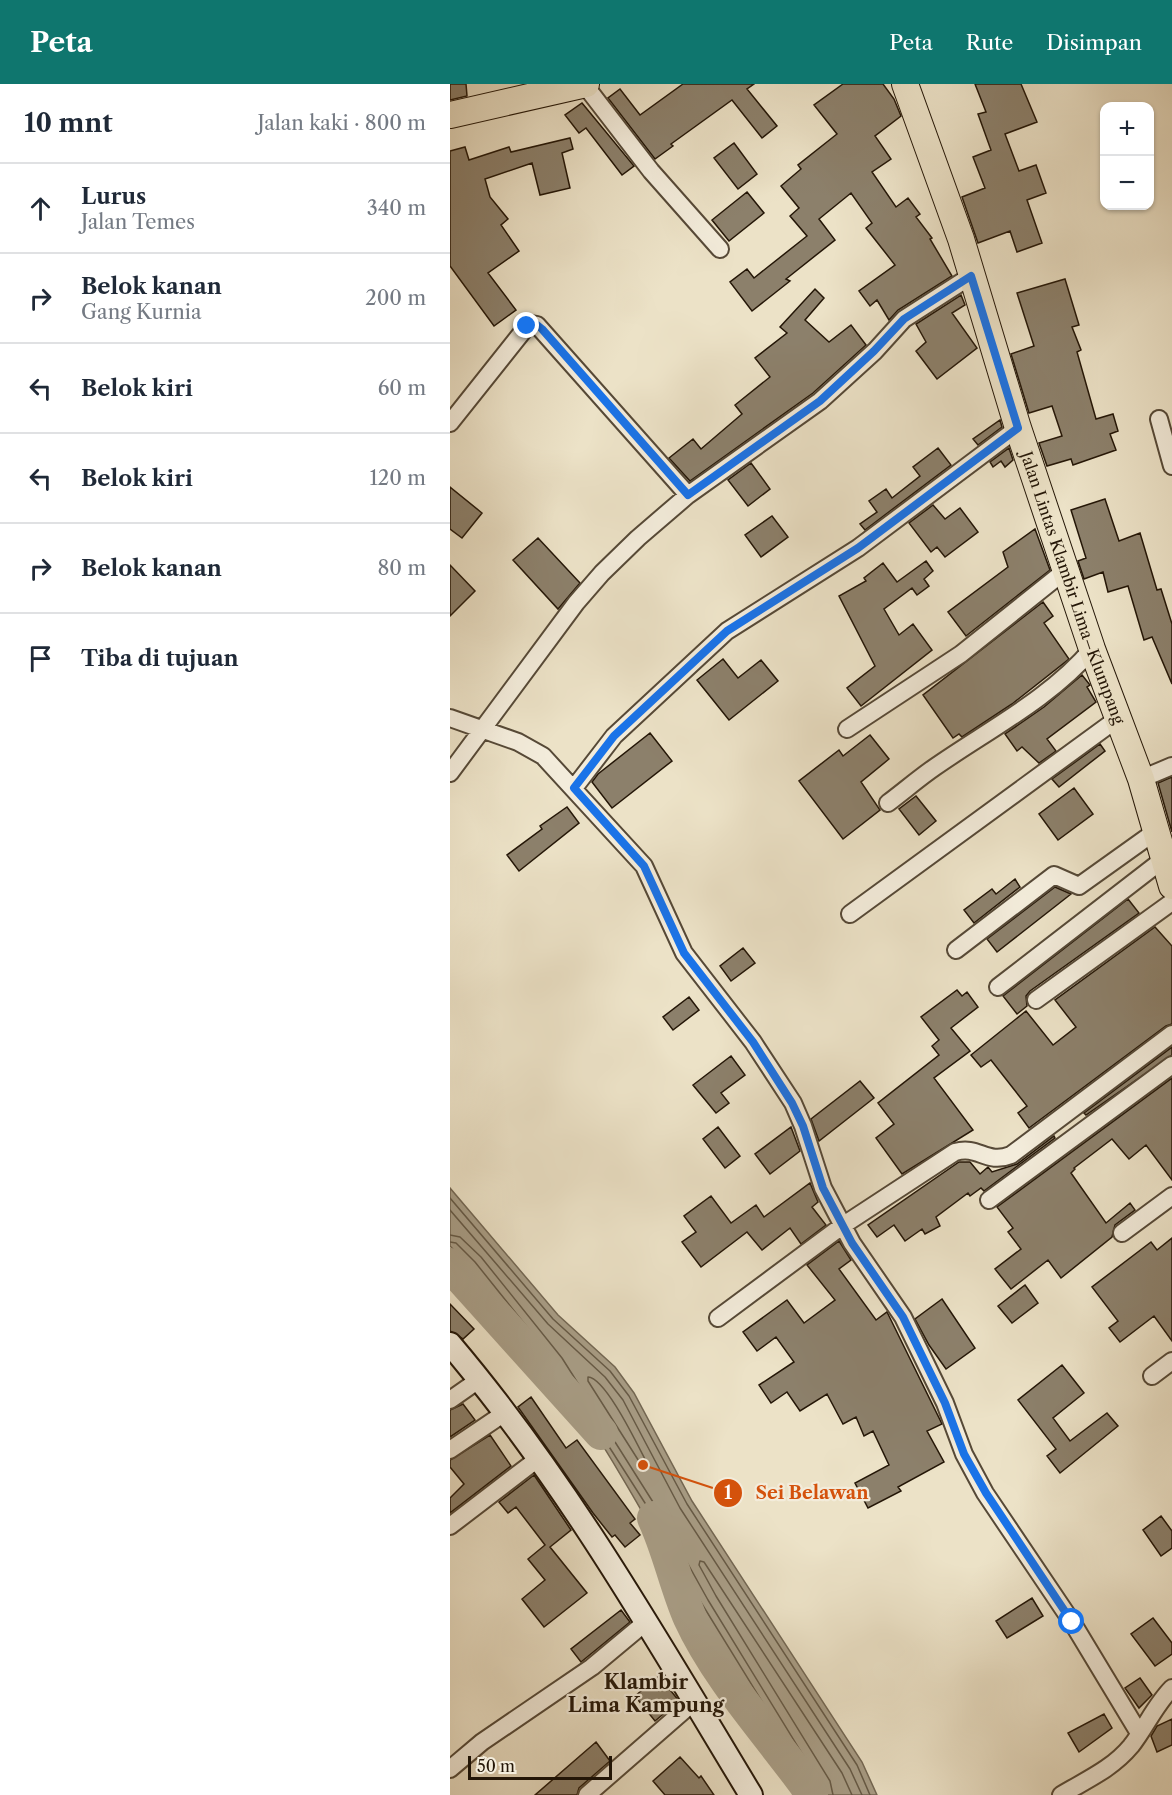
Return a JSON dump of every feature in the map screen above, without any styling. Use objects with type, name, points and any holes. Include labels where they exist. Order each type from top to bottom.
[{"type":"main road","points":[[450,114],[585,84]]},
{"type":"main road","name":"Jalan Lintas Klambir Lima–Klumpang","points":[[905,84],[961,239],[1018,428],[1092,649],[1142,779],[1172,886]]},
{"type":"street","points":[[585,84],[651,171],[720,249]]},
{"type":"street","points":[[450,772],[602,573],[688,495],[820,401],[874,351],[904,319],[971,276]]},
{"type":"street","points":[[450,423],[524,330],[531,324],[537,325],[688,495]]},
{"type":"street","points":[[1159,419],[1172,466]]},
{"type":"street","points":[[574,788],[614,736],[727,631],[858,548],[1018,428]]},
{"type":"street","points":[[847,729],[961,654],[1066,570]]},
{"type":"street","points":[[888,803],[934,767],[1031,702],[1078,666],[1092,649]]},
{"type":"street","points":[[450,718],[530,747],[543,756],[644,866],[684,953],[753,1042],[792,1103],[803,1126],[823,1188],[842,1226],[903,1317],[945,1403],[964,1454],[986,1493],[1072,1622],[1139,1733]]},
{"type":"street","points":[[850,914],[1117,719]]},
{"type":"street","points":[[1142,779],[1172,766]]},
{"type":"street","points":[[956,950],[1054,875],[1079,886],[1156,831]]},
{"type":"street","points":[[998,987],[1165,858]]},
{"type":"street","points":[[1036,1000],[1172,902]]},
{"type":"street","points":[[718,1318],[842,1226],[955,1152],[965,1149],[998,1160],[1011,1155],[1172,1034]]},
{"type":"street","points":[[988,1200],[1172,1065]]},
{"type":"street","points":[[1122,1233],[1172,1196]]},
{"type":"street","points":[[450,1344],[506,1412],[626,1587],[751,1795]]},
{"type":"street","points":[[1152,1376],[1172,1361]]},
{"type":"street","points":[[450,1400],[480,1379]]},
{"type":"street","points":[[450,1450],[506,1412]]},
{"type":"street","points":[[450,1526],[539,1458]]},
{"type":"street","points":[[450,1769],[482,1742],[592,1667],[645,1622]]},
{"type":"street","points":[[1061,1795],[1099,1775],[1130,1746],[1160,1700],[1172,1688]]},
{"type":"street","points":[[587,1795],[696,1700]]},
{"type":"water","points":[[450,1188],[558,1315],[615,1367],[634,1393],[692,1501],[862,1762],[877,1795],[812,1795],[723,1653],[614,1463],[555,1371],[487,1286],[450,1246]]},
{"type":"building","points":[[450,84],[466,84],[467,96],[450,100]]},
{"type":"building","points":[[683,84],[754,84],[747,89],[777,126],[762,138],[732,100],[671,144],[673,146],[655,159],[608,98],[620,89],[640,115]]},
{"type":"building","points":[[843,84],[883,84],[894,99],[901,116],[875,136],[891,159],[872,172],[896,207],[908,198],[920,214],[916,217],[932,238],[930,239],[952,276],[898,310],[889,320],[877,300],[870,306],[859,291],[895,265],[866,228],[872,223],[851,193],[819,219],[835,240],[786,279],[790,281],[752,311],[730,282],[747,269],[754,278],[807,236],[790,216],[799,208],[781,186],[801,169],[798,165],[837,134],[814,105]]},
{"type":"building","points":[[975,84],[1021,84],[1037,122],[1005,134],[1019,171],[1036,165],[1046,193],[1027,200],[1042,243],[1017,252],[1010,231],[978,243],[962,197],[985,188],[973,157],[991,150],[978,114],[986,112]]},
{"type":"building","points":[[582,103],[634,166],[622,175],[586,128],[579,133],[565,115]]},
{"type":"building","points":[[570,138],[573,149],[562,153],[570,188],[540,195],[532,163],[485,179],[490,197],[508,219],[501,225],[519,251],[488,273],[516,310],[494,326],[450,266],[450,151],[465,147],[469,160],[509,147],[511,152]]},
{"type":"building","points":[[734,143],[757,174],[738,189],[714,158]]},
{"type":"building","points":[[747,192],[764,213],[729,241],[712,220]]},
{"type":"building","points":[[1065,279],[1079,325],[1072,327],[1081,350],[1077,352],[1096,419],[1113,414],[1118,431],[1110,434],[1116,450],[1073,465],[1071,459],[1047,466],[1039,443],[1062,436],[1052,406],[1029,413],[1011,354],[1034,346],[1017,293]]},
{"type":"building","points":[[815,289],[824,298],[805,320],[829,342],[851,325],[866,345],[813,393],[690,481],[669,458],[693,439],[701,449],[742,414],[735,405],[770,377],[755,358],[787,333],[780,327]]},
{"type":"building","points":[[961,295],[965,305],[952,313],[977,348],[937,379],[916,351],[926,342],[916,324]]},
{"type":"building","points":[[1000,420],[1002,427],[978,445],[973,439]]},
{"type":"building","points":[[938,448],[951,465],[865,530],[860,524],[877,512],[869,501],[886,489],[892,498],[920,476],[913,467]]},
{"type":"building","points":[[1009,448],[1013,460],[1005,467],[1001,461],[993,467],[990,462]]},
{"type":"building","points":[[751,463],[770,489],[748,506],[728,480]]},
{"type":"building","points":[[450,487],[482,513],[462,538],[450,529]]},
{"type":"building","points":[[1105,499],[1119,541],[1140,533],[1157,590],[1161,589],[1172,624],[1172,684],[1152,637],[1144,640],[1128,586],[1108,592],[1103,572],[1084,579],[1078,561],[1086,558],[1071,510]]},
{"type":"building","points":[[933,505],[945,519],[960,508],[978,532],[945,557],[937,547],[931,552],[909,523]]},
{"type":"building","points":[[772,516],[788,537],[761,557],[745,535]]},
{"type":"building","points":[[1035,529],[1050,570],[966,636],[948,612],[1008,567],[1003,552]]},
{"type":"building","points":[[538,538],[580,583],[558,609],[513,560]]},
{"type":"building","points":[[926,561],[933,571],[924,579],[929,586],[917,595],[912,588],[884,609],[899,635],[913,624],[932,650],[861,706],[847,688],[875,666],[839,596],[866,581],[864,578],[883,563],[897,582]]},
{"type":"building","points":[[450,565],[475,591],[450,616]]},
{"type":"building","points":[[1043,602],[1053,616],[1044,623],[1069,659],[1012,704],[962,737],[959,734],[953,738],[923,695]]},
{"type":"building","points":[[723,659],[738,678],[761,660],[778,681],[729,720],[697,680]]},
{"type":"building","points":[[1082,675],[1090,685],[1087,687],[1096,702],[1047,739],[1056,751],[1039,763],[1022,747],[1017,751],[1005,734],[1044,707]]},
{"type":"building","points":[[650,733],[672,761],[612,808],[592,782],[598,774]]},
{"type":"building","points":[[870,735],[889,759],[861,782],[880,810],[843,839],[799,781],[839,750],[843,756]]},
{"type":"building","points":[[1100,744],[1105,751],[1059,787],[1052,779]]},
{"type":"building","points":[[1172,777],[1172,832],[1158,783]]},
{"type":"building","points":[[1074,788],[1093,814],[1058,840],[1039,814]]},
{"type":"building","points":[[916,796],[936,821],[919,835],[899,809]]},
{"type":"building","points":[[567,807],[579,823],[519,871],[507,855],[542,829],[540,826]]},
{"type":"building","points":[[1015,879],[1020,887],[974,923],[964,910],[992,889],[996,894]]},
{"type":"building","points":[[1055,887],[1071,894],[997,952],[987,939]]},
{"type":"building","points":[[1128,899],[1139,913],[1030,991],[1026,996],[1027,1006],[1017,1014],[1003,996]]},
{"type":"building","points":[[1155,927],[1172,946],[1172,1024],[1166,1026],[1029,1128],[1018,1113],[1027,1106],[991,1060],[981,1067],[971,1055],[1026,1011],[1053,1045],[1076,1027],[1055,1000]]},
{"type":"building","points":[[743,948],[755,963],[731,981],[720,966]]},
{"type":"building","points":[[957,990],[962,996],[967,992],[978,1007],[951,1028],[970,1051],[934,1078],[973,1130],[902,1174],[876,1138],[894,1124],[878,1103],[939,1055],[932,1046],[939,1040],[921,1017]]},
{"type":"building","points":[[689,997],[699,1010],[673,1030],[663,1017]]},
{"type":"building","points":[[1172,1047],[1172,1055],[1086,1115],[1084,1113]]},
{"type":"building","points":[[731,1056],[745,1075],[721,1093],[729,1103],[716,1113],[693,1085]]},
{"type":"building","points":[[1172,1078],[1172,1180],[1146,1145],[1129,1159],[1112,1139],[1074,1168],[1071,1173],[1106,1223],[1130,1203],[1135,1210],[1115,1225],[1112,1237],[1061,1278],[1048,1260],[1011,1289],[995,1269],[1021,1249],[1008,1232],[1013,1228],[997,1207]]},
{"type":"building","points":[[860,1081],[874,1098],[819,1141],[811,1119]]},
{"type":"building","points":[[718,1127],[740,1156],[725,1168],[703,1139]]},
{"type":"building","points":[[791,1127],[800,1151],[770,1174],[755,1154]]},
{"type":"building","points":[[1054,1136],[1055,1138],[984,1191],[981,1188],[970,1196],[968,1193],[936,1217],[940,1226],[925,1234],[922,1229],[905,1241],[894,1225],[877,1237],[868,1225],[959,1162],[970,1162],[980,1174],[988,1167],[992,1172],[1017,1164]]},
{"type":"building","points":[[810,1183],[818,1202],[812,1207],[826,1225],[801,1244],[790,1228],[762,1250],[747,1232],[701,1267],[682,1242],[696,1232],[684,1216],[711,1196],[731,1223],[756,1205],[764,1217]]},
{"type":"building","points":[[1172,1238],[1172,1341],[1154,1316],[1120,1342],[1109,1328],[1118,1321],[1092,1287],[1151,1242],[1157,1250]]},
{"type":"building","points":[[839,1241],[851,1260],[839,1269],[876,1320],[887,1312],[942,1424],[927,1431],[944,1462],[898,1487],[901,1491],[868,1508],[855,1483],[889,1465],[873,1431],[864,1436],[856,1417],[843,1424],[827,1394],[800,1411],[787,1392],[771,1403],[759,1385],[794,1362],[776,1337],[757,1351],[743,1332],[787,1300],[804,1323],[835,1300],[807,1265]]},
{"type":"building","points":[[1025,1285],[1038,1303],[1012,1323],[998,1306]]},
{"type":"building","points":[[942,1299],[975,1348],[946,1369],[929,1345],[915,1319]]},
{"type":"building","points":[[450,1304],[474,1329],[463,1339],[450,1331]]},
{"type":"building","points":[[1062,1365],[1084,1393],[1053,1418],[1070,1441],[1107,1413],[1118,1426],[1060,1473],[1047,1456],[1056,1449],[1018,1400]]},
{"type":"building","points":[[531,1397],[566,1448],[577,1440],[635,1519],[630,1523],[640,1535],[625,1547],[615,1535],[612,1537],[593,1513],[518,1407]]},
{"type":"building","points":[[463,1404],[475,1420],[450,1437],[450,1410]]},
{"type":"building","points":[[490,1435],[511,1466],[450,1513],[450,1498],[464,1484],[450,1467],[450,1460]]},
{"type":"building","points":[[534,1475],[571,1530],[550,1547],[587,1593],[544,1627],[522,1599],[545,1580],[528,1559],[545,1545],[516,1507],[508,1513],[499,1502]]},
{"type":"building","points":[[1161,1516],[1172,1531],[1172,1548],[1161,1556],[1143,1530]]},
{"type":"building","points":[[1032,1598],[1043,1616],[1007,1638],[996,1621]]},
{"type":"building","points":[[621,1610],[630,1622],[581,1662],[571,1649]]},
{"type":"building","points":[[1153,1618],[1172,1643],[1172,1654],[1155,1666],[1131,1634]]},
{"type":"building","points":[[659,1676],[679,1701],[655,1721],[635,1696]]},
{"type":"building","points":[[1140,1678],[1152,1695],[1139,1708],[1125,1688]]},
{"type":"building","points":[[1104,1714],[1112,1728],[1079,1752],[1068,1733]]},
{"type":"building","points":[[1172,1719],[1172,1745],[1157,1752],[1151,1736],[1157,1726]]},
{"type":"building","points":[[596,1742],[610,1761],[579,1788],[577,1795],[535,1795]]},
{"type":"building","points":[[680,1757],[699,1778],[701,1776],[714,1795],[665,1795],[653,1781]]},
{"type":"waterway","points":[[450,1265],[601,1433]]},
{"type":"waterway","points":[[654,1518],[685,1606],[701,1640],[714,1662],[806,1785],[811,1795]]},
{"type":"place","name":"Sei Belawan","points":[[643,1465]]},
{"type":"district","name":"Klambir Lima Kampung","points":[[646,1694]]},
{"type":"route","points":[[527,326],[537,325],[542,329],[688,495],[820,401],[874,351],[904,319],[971,276],[1018,428],[858,548],[727,631],[614,736],[574,788],[644,866],[654,883],[663,910],[684,953],[753,1042],[792,1103],[803,1126],[823,1188],[852,1243],[903,1317],[945,1403],[964,1454],[986,1493],[1072,1622]]}]
